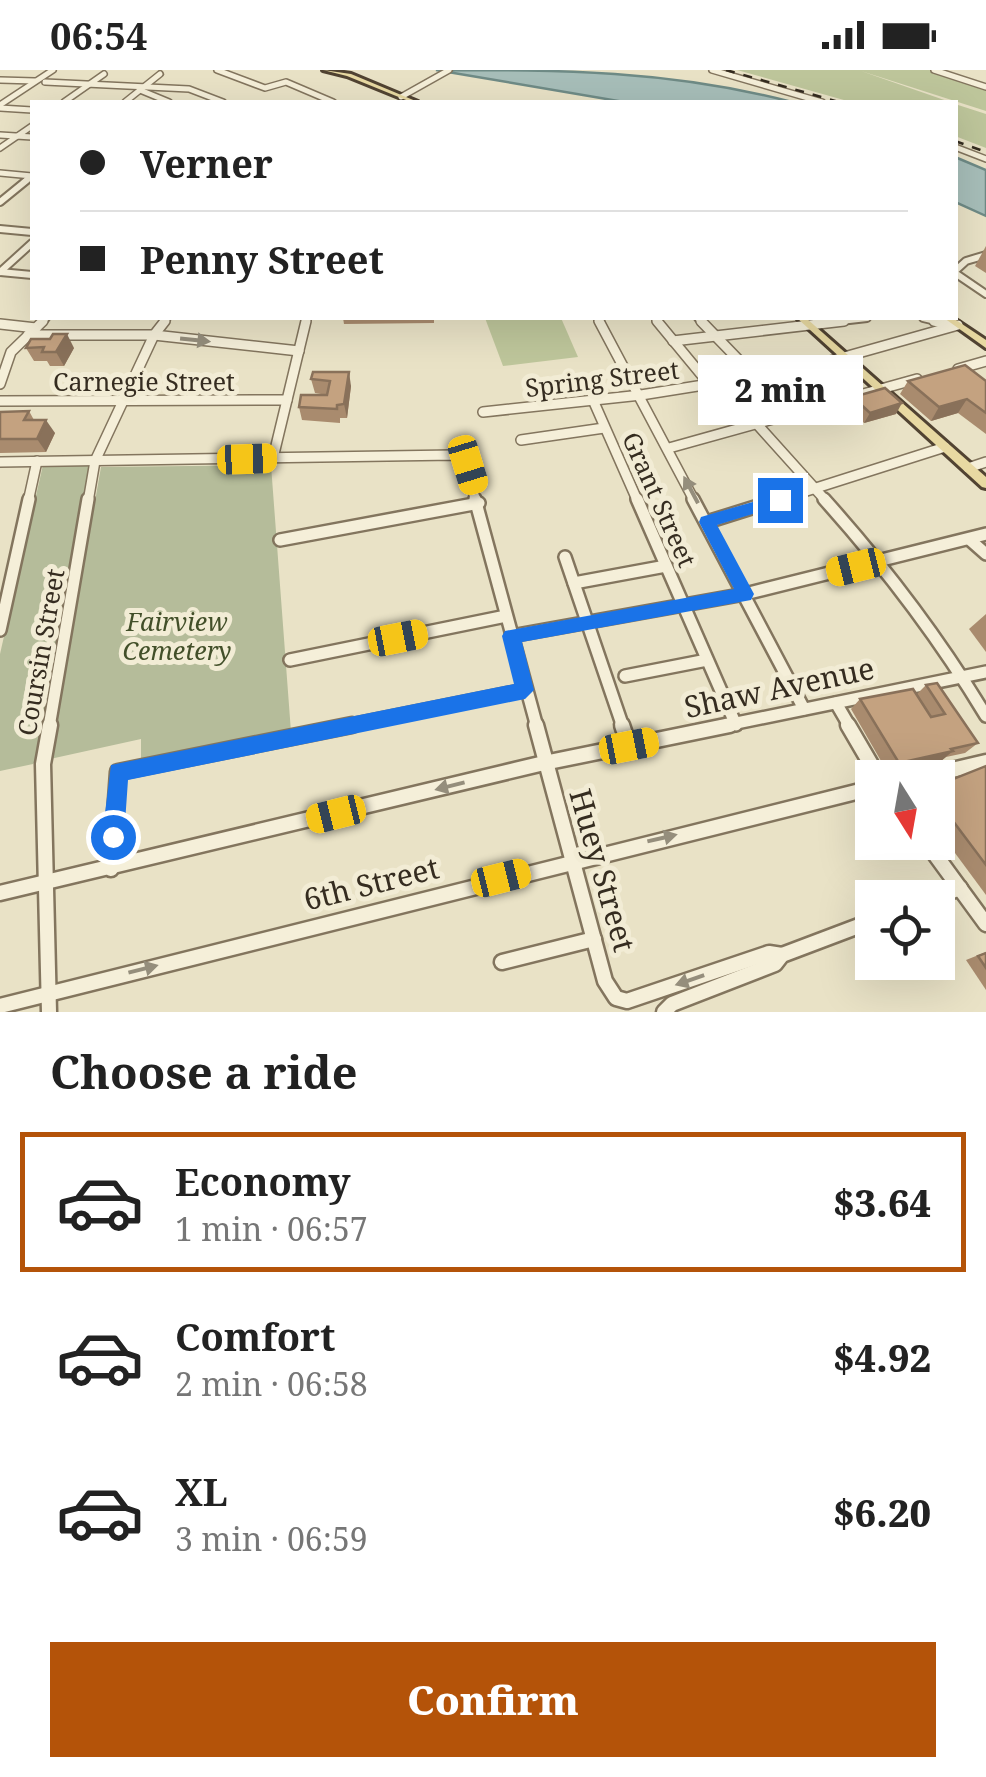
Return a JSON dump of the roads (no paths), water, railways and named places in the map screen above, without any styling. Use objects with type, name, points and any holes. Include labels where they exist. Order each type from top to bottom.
[{"type":"main road","points":[[326,70],[410,100]]},
{"type":"main road","points":[[951,320],[986,345]]},
{"type":"main road","points":[[805,321],[986,484]]},
{"type":"street","points":[[0,106],[53,70]]},
{"type":"street","points":[[217,70],[266,88],[286,82],[328,100]]},
{"type":"street","points":[[401,96],[449,70]]},
{"type":"street","points":[[712,70],[815,100]]},
{"type":"street","points":[[934,70],[986,87]]},
{"type":"street","points":[[67,100],[104,74]]},
{"type":"street","points":[[127,100],[160,74]]},
{"type":"street","points":[[0,80],[36,82]]},
{"type":"street","points":[[45,82],[190,88],[218,100]]},
{"type":"street","points":[[142,88],[165,100]]},
{"type":"street","points":[[386,90],[410,89]]},
{"type":"street","points":[[0,106],[30,110]]},
{"type":"street","points":[[0,148],[30,127]]},
{"type":"street","points":[[0,135],[30,137]]},
{"type":"street","points":[[958,148],[986,159]]},
{"type":"street","points":[[0,173],[30,176]]},
{"type":"street","points":[[0,202],[30,178]]},
{"type":"street","points":[[0,229],[30,232]]},
{"type":"street","points":[[0,272],[30,245]]},
{"type":"street","points":[[958,269],[966,261],[986,255]]},
{"type":"street","points":[[0,272],[30,275]]},
{"type":"street","points":[[958,274],[986,294]]},
{"type":"street","points":[[0,384],[11,352],[44,320]]},
{"type":"street","name":"Coursin Street","points":[[49,1012],[43,764],[95,461],[154,336],[166,320]]},
{"type":"street","points":[[0,462],[273,458],[307,320]]},
{"type":"street","points":[[599,320],[804,709]]},
{"type":"street","points":[[656,320],[710,384]]},
{"type":"street","points":[[700,320],[791,414]]},
{"type":"street","points":[[673,342],[830,320]]},
{"type":"street","points":[[933,320],[958,325]]},
{"type":"street","points":[[0,324],[36,328]]},
{"type":"street","name":"Spring Street","points":[[483,412],[641,395],[754,376],[958,325]]},
{"type":"street","points":[[28,335],[154,336],[299,351]]},
{"type":"street","points":[[947,372],[986,361]]},
{"type":"street","points":[[669,448],[930,376]]},
{"type":"street","name":"Carnegie Street","points":[[0,401],[287,400]]},
{"type":"street","name":"Grant Street","points":[[593,400],[736,725]]},
{"type":"street","points":[[756,424],[880,561],[986,716]]},
{"type":"street","points":[[522,440],[604,428]]},
{"type":"street","points":[[707,522],[946,447]]},
{"type":"street","name":"Huey Street","points":[[273,458],[454,454],[464,458],[605,981],[616,998],[627,1001],[769,953],[782,956]]},
{"type":"street","points":[[0,630],[5,590],[37,461]]},
{"type":"street","points":[[968,468],[986,462]]},
{"type":"street","points":[[280,540],[479,503]]},
{"type":"street","points":[[511,636],[745,594],[986,534]]},
{"type":"street","points":[[969,538],[986,554]]},
{"type":"street","points":[[565,557],[629,746]]},
{"type":"street","points":[[574,584],[666,566]]},
{"type":"street","points":[[290,660],[506,616]]},
{"type":"street","points":[[625,676],[707,660]]},
{"type":"street","name":"Shaw Avenue","points":[[0,894],[544,763],[986,672]]},
{"type":"street","points":[[111,869],[118,772],[525,690]]},
{"type":"street","points":[[836,703],[869,760]]},
{"type":"street","points":[[955,769],[986,762]]},
{"type":"street","name":"6th Street","points":[[0,1006],[855,792]]},
{"type":"street","points":[[939,860],[986,924]]},
{"type":"street","points":[[955,890],[960,888]]},
{"type":"street","points":[[664,1012],[672,1004],[855,928]]},
{"type":"street","points":[[502,962],[594,939]]},
{"type":"water","points":[[436,70],[615,74],[702,84],[784,100],[612,100]]},
{"type":"water","points":[[958,158],[986,170],[986,216],[958,203]]},
{"type":"railway","points":[[726,70],[832,100]]},
{"type":"railway","points":[[958,142],[986,152]]},
{"type":"park label","name":"Fairview Cemetery","points":[[177,636]]}]
